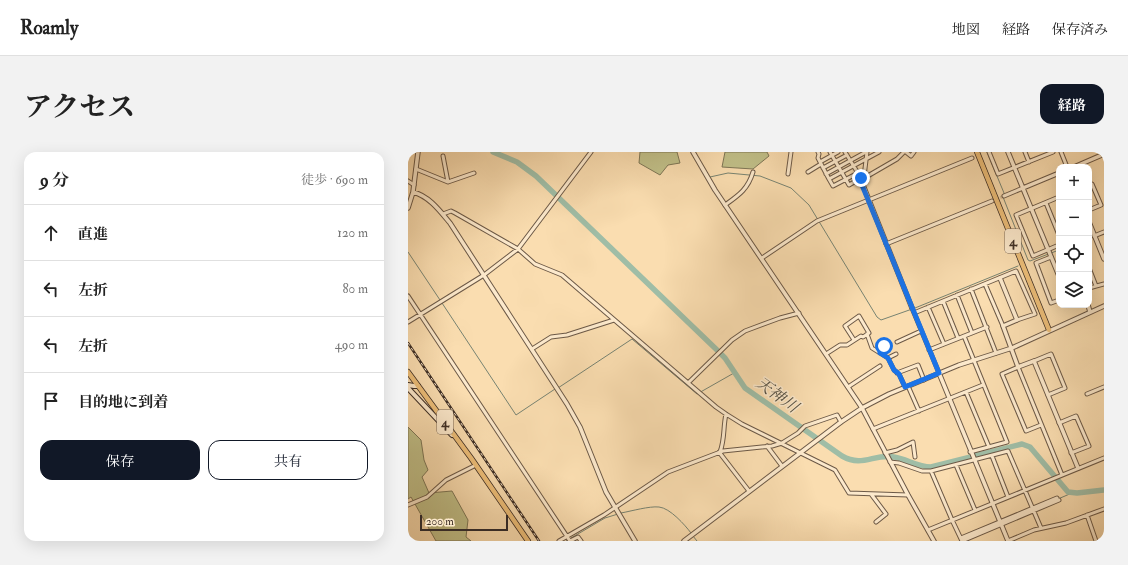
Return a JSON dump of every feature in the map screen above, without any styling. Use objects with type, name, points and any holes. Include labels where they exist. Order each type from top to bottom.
[{"type":"highway","name":"4","points":[[977,152],[1049,330]]},
{"type":"highway","name":"4","points":[[408,372],[476,465],[528,541]]},
{"type":"main road","points":[[408,385],[418,386]]},
{"type":"main road","points":[[408,388],[434,415],[471,458]]},
{"type":"street","points":[[408,208],[413,192],[418,152]]},
{"type":"street","points":[[408,322],[484,275],[518,249],[591,152]]},
{"type":"street","points":[[694,152],[705,175],[862,408],[934,541]]},
{"type":"street","points":[[788,174],[791,152]]},
{"type":"street","points":[[824,152],[818,153],[818,158],[833,186],[858,172]]},
{"type":"street","points":[[808,172],[831,154],[838,152]]},
{"type":"street","points":[[826,174],[866,152],[862,185],[970,452],[1008,541],[1041,528],[1065,523],[1104,509]]},
{"type":"street","points":[[829,180],[880,152]]},
{"type":"street","points":[[831,154],[849,185],[897,159],[905,152],[911,156],[914,152]]},
{"type":"street","points":[[989,152],[998,174],[1054,152]]},
{"type":"street","points":[[1008,152],[1057,272]]},
{"type":"street","points":[[1025,152],[1029,162]]},
{"type":"street","points":[[1042,152],[1044,156]]},
{"type":"street","points":[[1061,152],[1066,164]]},
{"type":"street","points":[[823,168],[846,153],[862,178]]},
{"type":"street","points":[[1080,164],[1104,153]]},
{"type":"street","points":[[443,156],[448,182]]},
{"type":"street","points":[[762,258],[818,221],[972,158]]},
{"type":"street","points":[[416,169],[448,182],[474,173]]},
{"type":"street","points":[[725,205],[741,194],[753,172]]},
{"type":"street","points":[[1004,196],[1056,174]]},
{"type":"street","points":[[408,181],[414,185]]},
{"type":"street","points":[[1092,184],[1101,205],[1092,209]]},
{"type":"street","points":[[413,192],[423,196],[443,214],[575,416],[586,439],[600,480],[635,541]]},
{"type":"street","points":[[1056,198],[1016,215],[1033,256],[1056,246]]},
{"type":"street","points":[[886,244],[992,201]]},
{"type":"street","points":[[1046,203],[1056,228]]},
{"type":"street","points":[[443,214],[451,211],[455,212],[518,249],[535,264],[562,275],[726,414],[836,470],[849,493],[908,495]]},
{"type":"street","points":[[1104,232],[1092,233],[1104,259]]},
{"type":"street","points":[[1051,257],[1036,263],[1051,303],[1056,301]]},
{"type":"street","points":[[913,310],[928,307],[1016,271],[1035,314],[1003,326]]},
{"type":"street","points":[[1091,272],[1096,286]]},
{"type":"street","points":[[1000,278],[1017,320]]},
{"type":"street","points":[[985,284],[1062,475]]},
{"type":"street","points":[[1092,287],[1104,284]]},
{"type":"street","points":[[971,289],[996,353]]},
{"type":"street","points":[[957,295],[972,333]]},
{"type":"street","points":[[408,296],[569,539]]},
{"type":"street","points":[[943,301],[958,338]]},
{"type":"street","points":[[684,541],[782,466],[862,408],[939,373],[1012,348],[1104,306]]},
{"type":"street","points":[[928,307],[944,344]]},
{"type":"street","points":[[1089,308],[1090,312]]},
{"type":"street","points":[[688,383],[732,340],[744,331],[798,313]]},
{"type":"street","points":[[854,340],[845,326],[858,316],[869,332],[867,334],[872,348],[888,358],[906,387],[918,412]]},
{"type":"street","points":[[532,349],[551,337],[567,335],[614,320]]},
{"type":"street","points":[[929,350],[987,327]]},
{"type":"street","points":[[896,342],[921,331]]},
{"type":"street","points":[[826,354],[840,345],[847,345],[867,334]]},
{"type":"street","points":[[964,336],[1007,442],[970,452]]},
{"type":"street","points":[[880,353],[884,346]]},
{"type":"street","points":[[888,358],[896,354]]},
{"type":"street","points":[[1041,425],[1026,431],[1002,374],[1051,354],[1065,388],[1048,396]]},
{"type":"street","points":[[1034,361],[1078,468]]},
{"type":"street","points":[[897,373],[918,365],[924,380]]},
{"type":"street","points":[[848,387],[880,366]]},
{"type":"street","points":[[873,429],[983,385]]},
{"type":"street","points":[[1087,394],[1104,387]]},
{"type":"street","points":[[966,392],[989,447]]},
{"type":"street","points":[[719,452],[723,444],[723,424],[726,414]]},
{"type":"street","points":[[569,539],[668,472],[719,452],[782,443],[798,433],[805,426],[837,415],[841,422]]},
{"type":"street","points":[[1059,423],[1076,416],[1089,446],[1071,453]]},
{"type":"street","points":[[885,453],[897,450],[913,442],[915,457]]},
{"type":"street","points":[[767,446],[782,466]]},
{"type":"street","points":[[890,462],[899,463],[922,472],[932,471],[1008,451],[1041,528]]},
{"type":"street","points":[[719,452],[749,491]]},
{"type":"street","points":[[992,456],[1008,497]]},
{"type":"street","points":[[928,530],[1104,458]]},
{"type":"street","points":[[408,505],[427,497],[446,480],[476,465]]},
{"type":"street","points":[[956,465],[975,510]]},
{"type":"street","points":[[932,471],[952,520],[962,539],[1058,499]]},
{"type":"street","points":[[872,494],[886,514],[876,522]]},
{"type":"street","points":[[1087,515],[1096,541]]},
{"type":"street","points":[[408,537],[410,541]]},
{"type":"street","points":[[559,541],[578,537],[581,541]]},
{"type":"shaded area","points":[[640,152],[677,152],[680,163],[668,165],[660,175],[639,163]]},
{"type":"shaded area","points":[[725,152],[767,152],[769,156],[753,169],[722,167]]},
{"type":"shaded area","points":[[408,427],[421,440],[424,460],[428,470],[422,477],[429,493],[452,491],[468,520],[466,537],[471,541],[436,541],[411,497],[408,499]]},
{"type":"waterway","name":"天神川","points":[[493,152],[517,162],[536,176],[725,358],[745,388],[842,456],[856,461],[887,456],[903,459],[921,466],[931,467],[1022,444],[1030,447],[1068,492],[1077,493],[1104,490]]},
{"type":"waterway","points":[[987,152],[1004,193],[1003,197],[1028,260],[1030,261],[1056,251]]},
{"type":"waterway","points":[[710,177],[728,173],[760,176],[791,188],[809,205],[877,317],[881,320],[915,308],[1018,266]]},
{"type":"waterway","points":[[408,252],[440,300]]},
{"type":"waterway","points":[[442,303],[516,415],[555,389]]},
{"type":"waterway","points":[[558,388],[632,339],[697,394],[734,373]]},
{"type":"waterway","points":[[1058,499],[1072,493]]},
{"type":"waterway","points":[[621,513],[650,507],[663,508],[677,517],[691,533]]},
{"type":"waterway","points":[[566,541],[605,518],[618,514]]},
{"type":"waterway","points":[[693,536],[697,541]]},
{"type":"tunnel","points":[[992,201],[1004,196]]},
{"type":"railway","points":[[408,343],[539,541]]},
{"type":"route","points":[[861,178],[863,178],[862,185],[939,373],[905,387],[899,374],[894,370],[888,358],[880,353],[884,346]]}]
